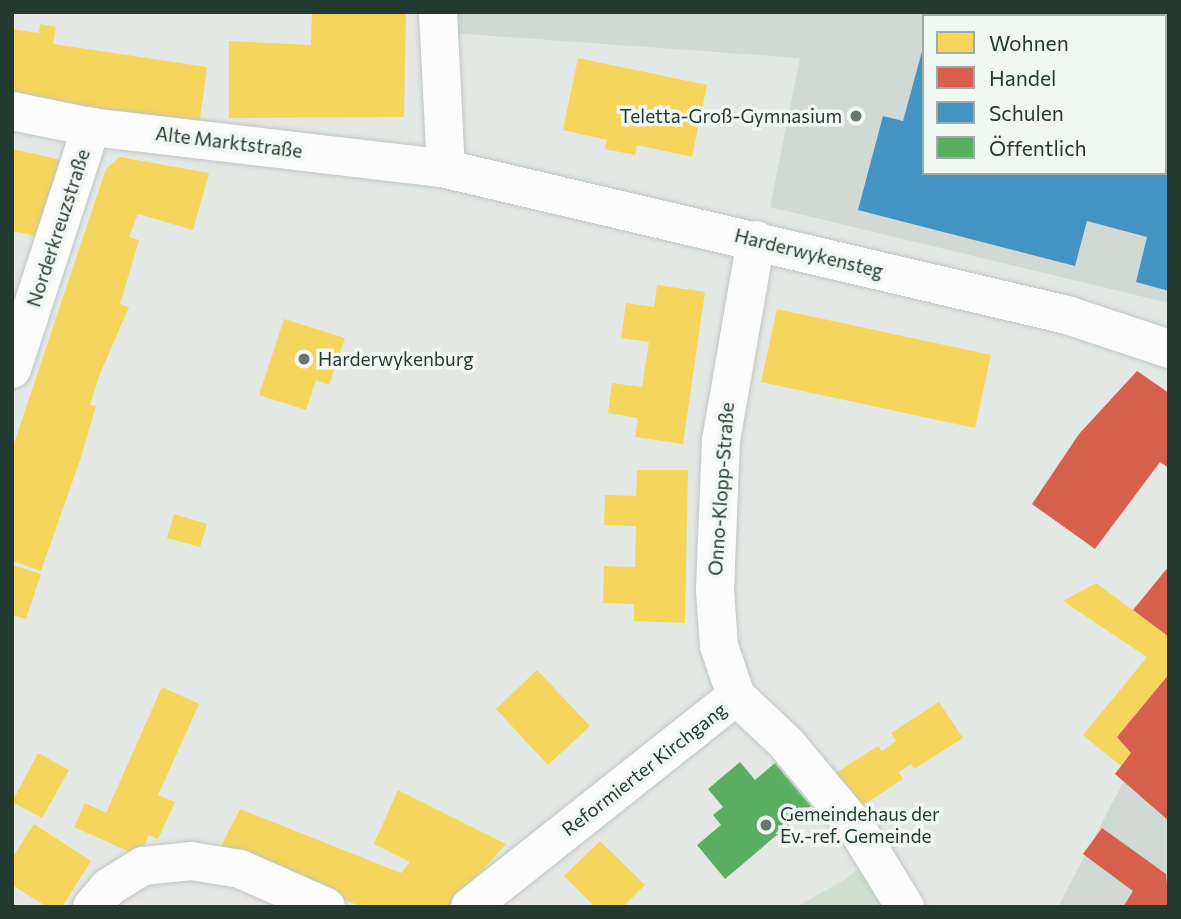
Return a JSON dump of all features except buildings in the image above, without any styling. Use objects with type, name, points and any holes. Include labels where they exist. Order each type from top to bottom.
[{"type":"street","points":[[438,12],[446,169]]},
{"type":"street","name":"Alte Marktstraße","points":[[12,111],[91,127],[446,169]]},
{"type":"street","name":"Norderkreuzstraße","points":[[12,369],[91,127]]},
{"type":"street","name":"Harderwykensteg","points":[[446,169],[1067,315],[1169,349]]},
{"type":"street","name":"Onno-Klopp-Straße","points":[[736,696],[719,646],[717,515],[723,427],[756,240]]},
{"type":"street","name":"Reformierter Kirchgang","points":[[470,907],[736,696],[786,743],[856,827],[905,907]]},
{"type":"street","points":[[92,907],[109,887],[144,866],[191,861],[240,869],[326,907]]},
{"type":"shaded area","name":"Teletta-Groß-Gymnasium","points":[[451,12],[1169,12],[1169,303],[770,207],[800,58],[452,33]]},
{"type":"shaded area","points":[[1169,694],[1169,907],[1058,907]]},
{"type":"green space","points":[[867,862],[897,907],[796,907],[844,880]]},
{"type":"place","name":"Teletta-Groß-Gymnasium","points":[[856,116]]},
{"type":"place","name":"Harderwykenburg","points":[[304,359]]},
{"type":"place","name":"Gemeindehaus der Ev.-ref. Gemeinde","points":[[766,825]]}]
